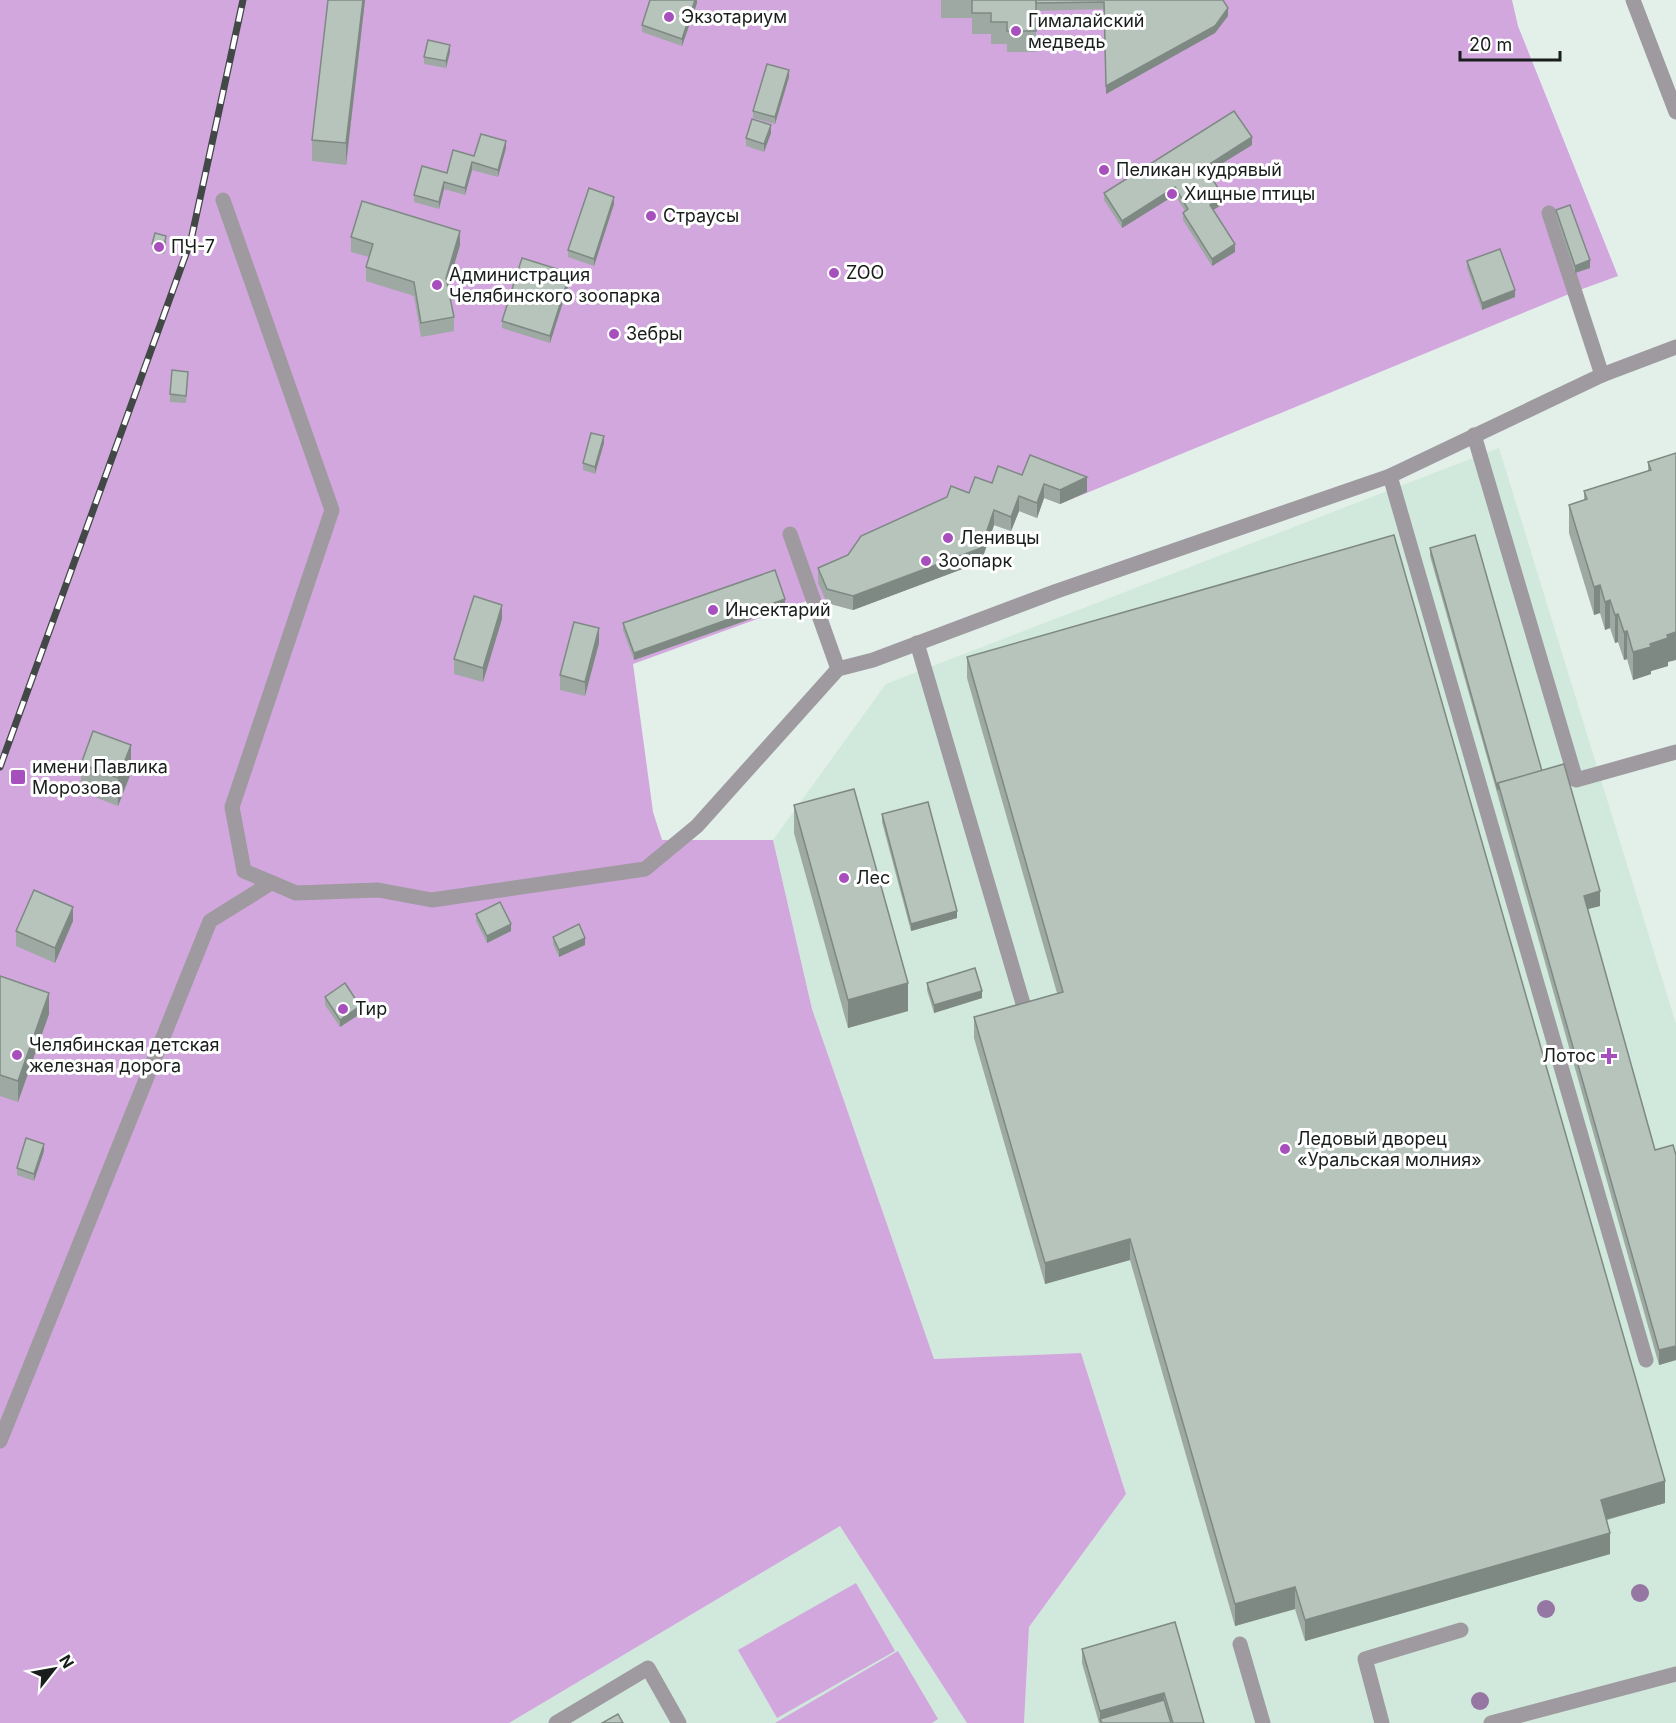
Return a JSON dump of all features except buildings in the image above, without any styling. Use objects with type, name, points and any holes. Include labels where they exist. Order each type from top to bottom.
[{"type":"lane","points":[[1633,0],[1676,112]]},
{"type":"lane","points":[[223,200],[332,510],[232,807],[244,871],[296,893],[378,890],[432,900],[645,869],[697,826],[838,669],[873,660],[1057,591],[1390,476],[1602,375],[1676,347]]},
{"type":"lane","points":[[1549,213],[1602,375]]},
{"type":"lane","points":[[1474,435],[1576,780],[1676,752]]},
{"type":"lane","points":[[1390,476],[1646,1360]]},
{"type":"lane","points":[[790,534],[838,669]]},
{"type":"lane","points":[[917,643],[1024,1007]]},
{"type":"lane","points":[[0,1441],[210,921],[271,883]]},
{"type":"lane","points":[[1382,1723],[1365,1659],[1461,1630]]},
{"type":"lane","points":[[1240,1644],[1263,1723]]},
{"type":"lane","points":[[556,1723],[648,1668],[679,1723]]},
{"type":"lane","points":[[1491,1723],[1676,1674]]},
{"type":"shaded area","points":[[0,0],[1512,0],[1518,26],[1618,276],[1574,292],[1060,504],[1044,498],[1037,518],[1019,511],[1011,531],[994,525],[981,562],[853,610],[812,599],[633,664],[653,812],[662,840],[773,840],[812,1009],[934,1359],[1081,1353],[1126,1494],[1029,1627],[1024,1723],[967,1723],[840,1526],[509,1723],[0,1723]]},
{"type":"shaded area","points":[[1499,448],[1676,1024],[1676,1723],[1024,1723],[1029,1627],[1126,1494],[1081,1353],[934,1359],[812,1009],[773,840],[886,684]]},
{"type":"shaded area","points":[[840,1525],[967,1723],[509,1723]]},
{"type":"shaded area","points":[[856,1583],[895,1651],[777,1718],[738,1650]]},
{"type":"shaded area","points":[[898,1651],[938,1719],[932,1723],[775,1723]]},
{"type":"railway","points":[[0,767],[191,240],[243,0]]},
{"type":"place","name":"Экзотариум","points":[[669,17]]},
{"type":"place","name":"Гималайский медведь","points":[[1016,31]]},
{"type":"place","name":"Пеликан кудрявый","points":[[1104,170]]},
{"type":"place","name":"Хищные птицы","points":[[1172,194]]},
{"type":"place","name":"Страусы","points":[[651,216]]},
{"type":"place","name":"ПЧ-7","points":[[159,247]]},
{"type":"place","name":"ZOO","points":[[834,273]]},
{"type":"place","name":"Администрация Челябинского зоопарка","points":[[437,285]]},
{"type":"place","name":"Зебры","points":[[614,334]]},
{"type":"place","name":"Ленивцы","points":[[948,538]]},
{"type":"place","name":"Зоопарк","points":[[926,561]]},
{"type":"place","name":"Инсектарий","points":[[713,610]]},
{"type":"place","name":"имени Павлика Морозова","points":[[18,777]]},
{"type":"place","name":"Лес","points":[[844,878]]},
{"type":"place","name":"Тир","points":[[343,1009]]},
{"type":"place","name":"Челябинская детская железная дорога","points":[[17,1055]]},
{"type":"place","name":"Лотос","points":[[1609,1056]]},
{"type":"place","name":"Ледовый дворец «Уральская молния»","points":[[1285,1149]]}]
